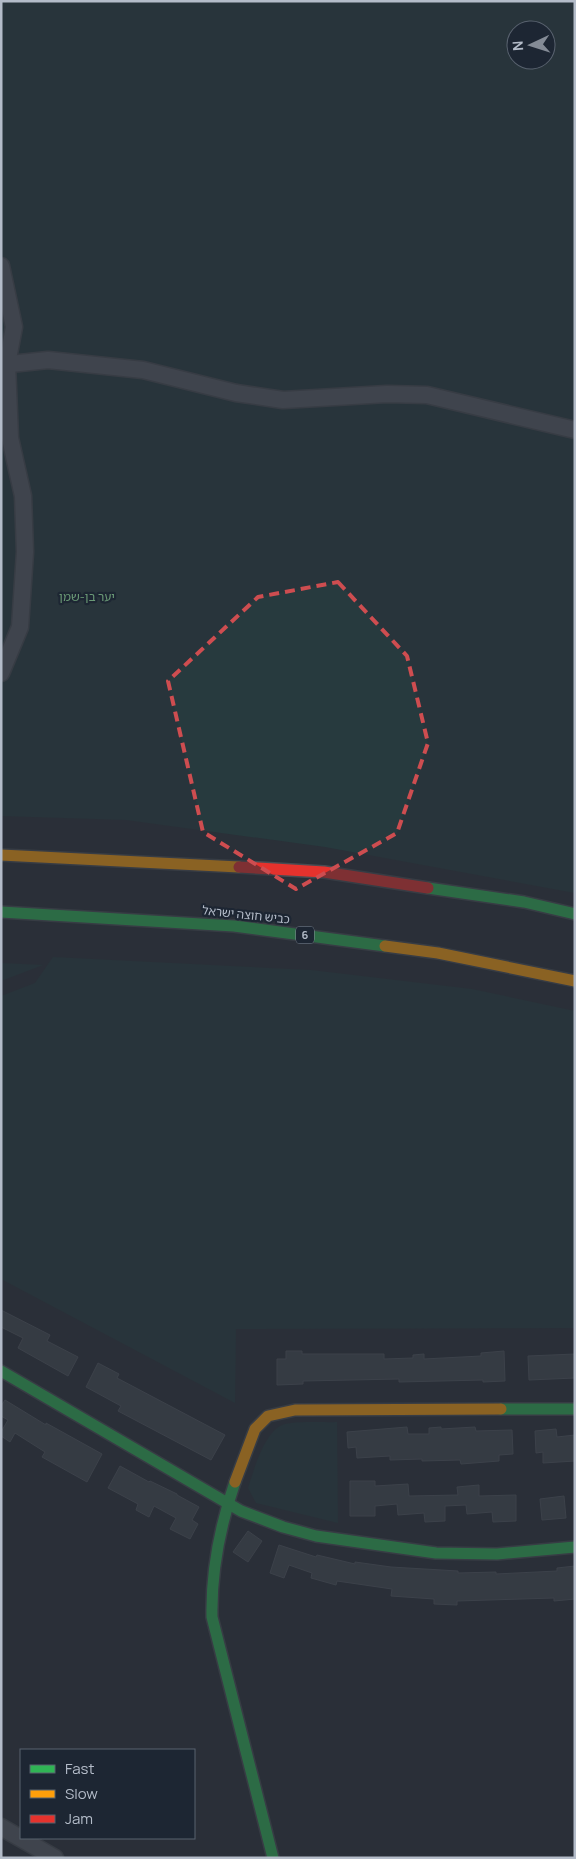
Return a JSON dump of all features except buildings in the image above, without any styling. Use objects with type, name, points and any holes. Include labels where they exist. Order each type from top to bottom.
[{"type":"main road","points":[[1,855],[175,862],[324,872],[524,902],[575,914]]},
{"type":"main road","name":"כביש חוצה ישראל","points":[[1,912],[234,926],[438,953],[575,981]]},
{"type":"main road","points":[[1,1371],[228,1504],[283,1527],[316,1536],[408,1550],[464,1555],[528,1552],[575,1547]]},
{"type":"main road","points":[[273,1858],[212,1617],[211,1589],[228,1504],[255,1429],[260,1422],[276,1414],[295,1410],[406,1408],[575,1409]]},
{"type":"street","points":[[1,266],[14,327],[4,364],[10,438],[23,496],[24,552],[20,627],[1,673]]},
{"type":"street","points":[[4,364],[48,360],[143,370],[236,393],[283,400],[387,394],[427,395],[575,430]]},
{"type":"street","points":[[1,1827],[20,1838]]},
{"type":"street","points":[[22,1839],[55,1858]]},
{"type":"highlighted area","points":[[338,582],[407,656],[428,743],[397,833],[296,889],[203,832],[168,681],[258,597]]},
{"type":"green space","name":"יער בן-שמן","points":[[1,1],[575,1],[575,893],[325,847],[126,820],[1,816]]},
{"type":"green space","points":[[53,957],[311,970],[472,989],[575,1011],[575,1328],[236,1329],[235,1403],[1,1279],[1,996],[35,983]]},
{"type":"green space","points":[[1,963],[43,965],[1,981]]},
{"type":"green space","points":[[337,1422],[338,1523],[256,1503],[248,1488],[264,1445],[274,1431],[280,1426],[292,1423]]},
{"type":"traffic: fast","points":[[428,888],[524,902],[575,914]]},
{"type":"traffic: fast","points":[[1,912],[234,926],[385,946]]},
{"type":"traffic: fast","points":[[1,1371],[241,1511],[283,1527],[316,1536],[436,1553],[497,1554],[575,1547]]},
{"type":"traffic: fast","points":[[501,1409],[575,1409]]},
{"type":"traffic: fast","points":[[235,1482],[225,1515],[215,1565],[212,1617],[273,1858]]},
{"type":"traffic: slow","points":[[1,855],[239,867]]},
{"type":"traffic: slow","points":[[385,946],[438,953],[575,981]]},
{"type":"traffic: slow","points":[[235,1482],[255,1429],[268,1416],[295,1410],[501,1409]]},
{"type":"traffic: jam","points":[[239,867],[324,872],[428,888]]}]
